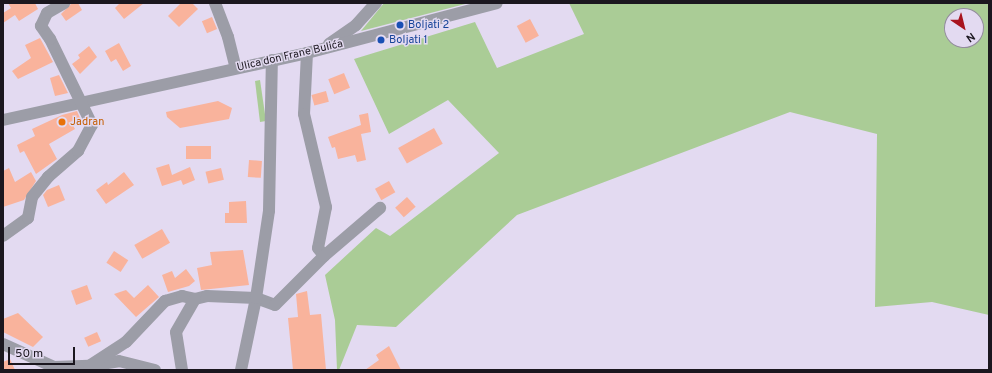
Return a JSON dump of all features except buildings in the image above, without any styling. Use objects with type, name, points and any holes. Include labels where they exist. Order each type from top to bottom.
[{"type":"street","points":[[3,236],[28,218],[32,197],[48,177],[78,150],[90,132],[92,125],[50,39],[41,26],[47,13],[64,3]]},
{"type":"street","points":[[215,3],[228,37],[236,68]]},
{"type":"street","points":[[319,50],[356,25],[376,3]]},
{"type":"street","name":"Ulica don Frane Bulića","points":[[3,120],[307,53],[497,3]]},
{"type":"street","points":[[307,53],[304,114],[326,207],[318,248],[324,256]]},
{"type":"street","points":[[241,370],[256,298],[269,211],[272,60]]},
{"type":"street","points":[[89,366],[126,342],[166,301],[182,296],[195,299],[207,296],[256,298],[275,305],[324,256],[380,208]]},
{"type":"street","points":[[182,370],[176,332],[195,299]]},
{"type":"street","points":[[3,344],[54,367],[68,369],[119,361],[155,370]]},
{"type":"green space","points":[[384,3],[469,3],[361,31]]},
{"type":"green space","points":[[569,3],[989,3],[989,315],[932,302],[875,307],[877,134],[790,112],[517,215],[396,327],[357,325],[339,370],[337,370],[335,320],[325,275],[376,228],[390,236],[499,153],[448,100],[389,134],[354,59],[475,22],[497,68],[584,34]]},
{"type":"green space","points":[[260,80],[266,121],[260,122],[255,81]]},
{"type":"place","name":"Boljati 2","points":[[400,25]]},
{"type":"place","name":"Boljati 1","points":[[381,40]]},
{"type":"place","name":"Jadran","points":[[62,122]]}]
